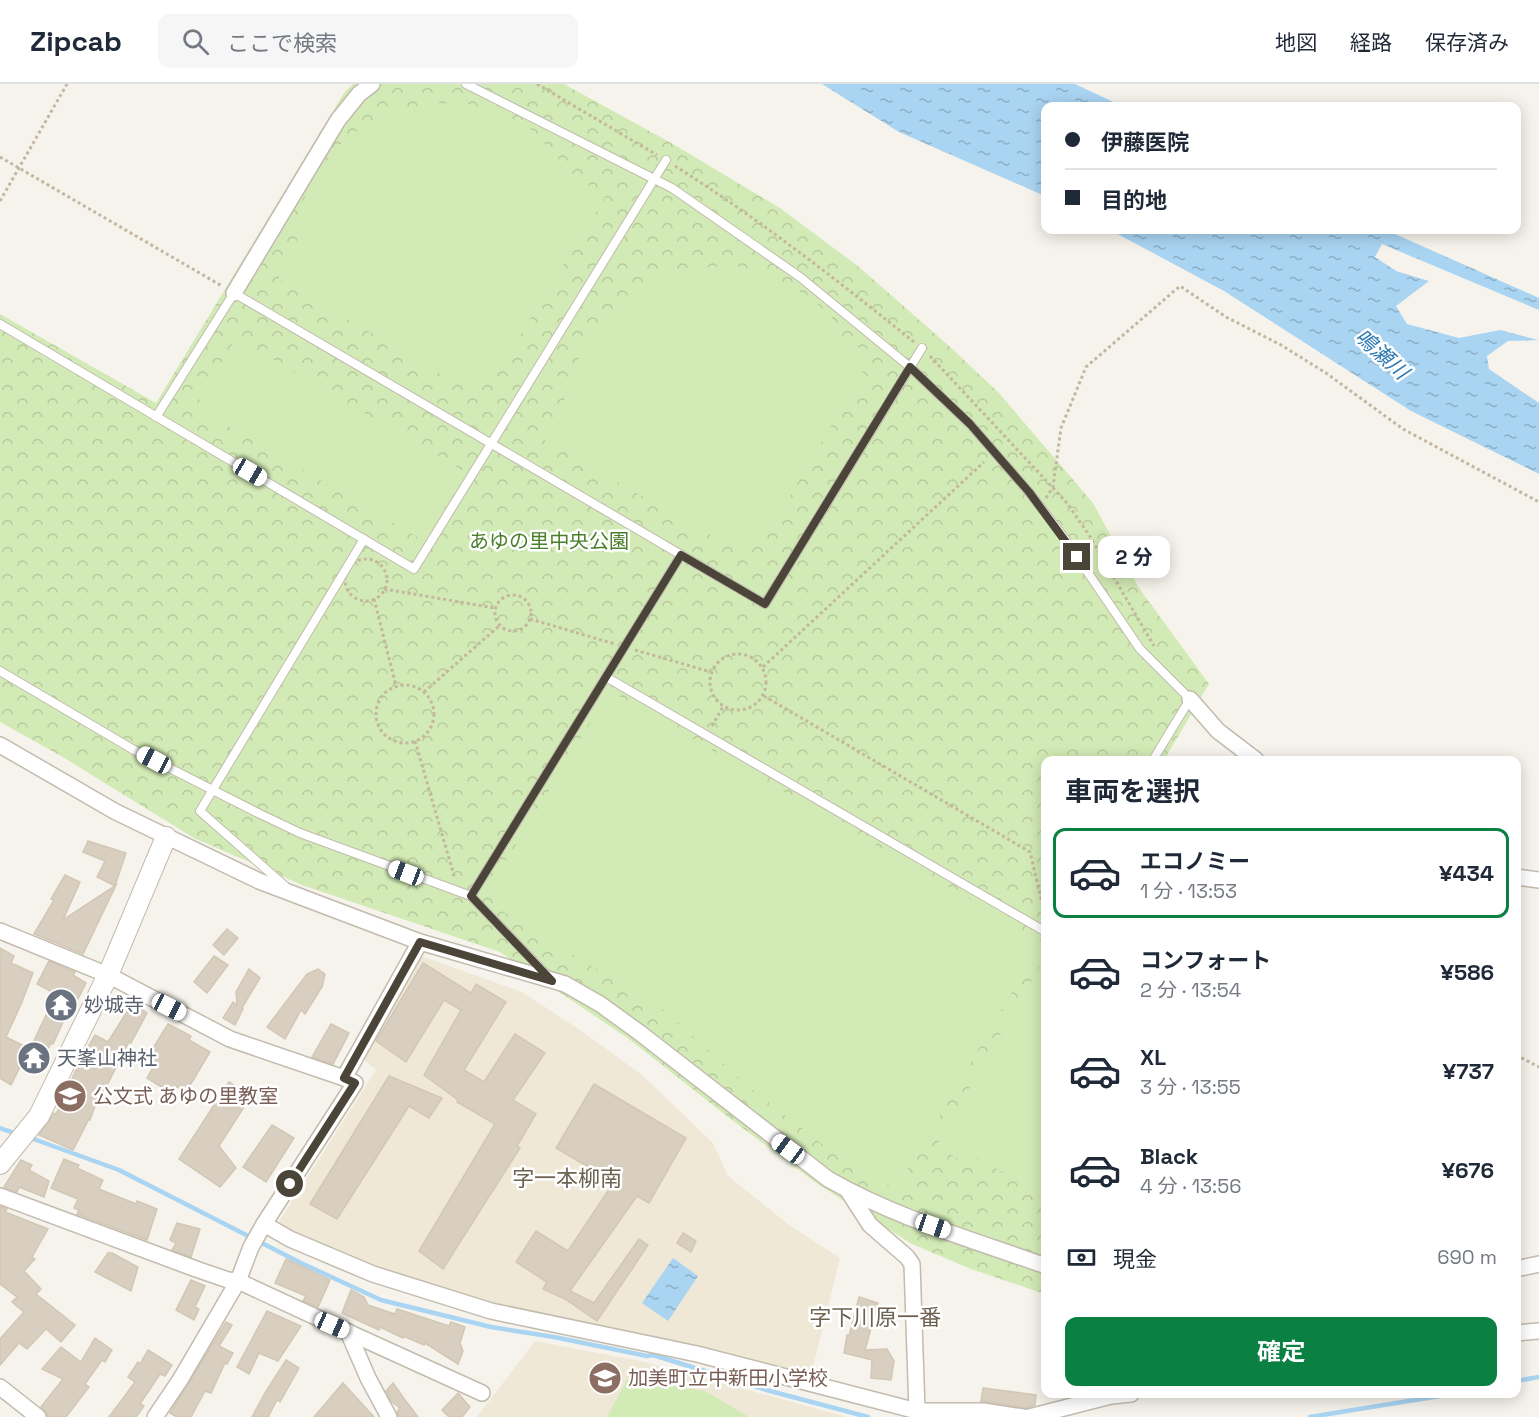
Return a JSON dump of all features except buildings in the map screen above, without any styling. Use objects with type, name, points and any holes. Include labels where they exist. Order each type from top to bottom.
[{"type":"street","points":[[234,293],[338,120],[359,94],[372,84]]},
{"type":"street","points":[[1190,699],[1218,731],[1251,756]]},
{"type":"street","points":[[0,745],[106,807],[259,881],[420,942],[565,984],[600,1004],[760,1128],[828,1179],[848,1191],[910,1218],[1041,1264]]},
{"type":"street","points":[[4,1158],[39,1116],[108,975],[166,837]]},
{"type":"street","points":[[1521,878],[1539,880]]},
{"type":"street","points":[[0,931],[108,975],[230,1039],[355,1083],[263,1226],[251,1247],[238,1281],[180,1380],[155,1417]]},
{"type":"street","points":[[344,1078],[420,942]]},
{"type":"street","points":[[848,1191],[870,1226],[907,1257],[912,1264],[917,1411]]},
{"type":"street","points":[[0,1196],[196,1269],[238,1281],[482,1393]]},
{"type":"street","points":[[263,1226],[373,1274],[491,1311],[697,1354],[917,1411],[983,1411],[1023,1417]]},
{"type":"street","points":[[1521,1268],[1539,1264]]},
{"type":"street","points":[[1521,1333],[1539,1331]]},
{"type":"street","points":[[348,1332],[368,1378],[389,1417]]},
{"type":"street","points":[[0,1387],[38,1417]]},
{"type":"street","points":[[1029,1417],[1103,1398]]},
{"type":"lane","points":[[466,84],[654,179],[734,230],[800,277],[910,367],[970,424],[1041,507],[1140,649],[1190,699],[1155,756]]},
{"type":"lane","points":[[0,324],[414,569],[666,160]]},
{"type":"lane","points":[[156,417],[234,293],[765,604],[922,348]]},
{"type":"lane","points":[[293,893],[200,811],[364,539]]},
{"type":"lane","points":[[471,896],[681,555]]},
{"type":"lane","points":[[0,671],[134,750],[213,791],[300,832],[471,896],[552,981]]},
{"type":"lane","points":[[606,677],[1041,929]]},
{"type":"path","points":[[0,201],[67,84]]},
{"type":"path","points":[[537,84],[666,160],[725,198],[824,270],[922,348],[1067,503],[1089,535],[1156,649]]},
{"type":"path","points":[[0,157],[234,293]]},
{"type":"path","points":[[1041,507],[1053,487],[1060,428],[1086,367],[1180,286],[1226,317],[1281,345],[1326,373],[1403,429],[1539,502]]},
{"type":"path","points":[[763,667],[984,462]]},
{"type":"path","points":[[362,559],[369,559],[381,565],[386,576],[384,589],[374,599],[359,600],[348,591],[345,577],[351,565],[362,559]]},
{"type":"path","points":[[384,589],[495,608]]},
{"type":"path","points":[[513,595],[524,598],[530,608],[530,619],[522,629],[510,631],[499,626],[494,614],[495,608],[502,598],[513,595]]},
{"type":"path","points":[[374,599],[396,686]]},
{"type":"path","points":[[424,692],[499,626]]},
{"type":"path","points":[[731,654],[749,655],[763,667],[767,684],[764,696],[751,708],[732,710],[723,707],[711,692],[711,672],[716,664],[731,654]]},
{"type":"path","points":[[396,686],[416,687],[424,692],[433,709],[433,719],[430,728],[423,736],[415,741],[397,742],[382,732],[377,723],[377,705],[381,697],[396,686]]},
{"type":"path","points":[[764,696],[1029,852],[1041,899]]},
{"type":"path","points":[[706,735],[723,707]]},
{"type":"path","points":[[415,741],[459,892]]},
{"type":"path","points":[[1521,1058],[1539,1067]]},
{"type":"shaded area","points":[[421,956],[522,992],[580,1030],[642,1075],[713,1143],[728,1176],[788,1224],[840,1258],[810,1379],[489,1305],[373,1268],[293,1233],[278,1223],[376,1070],[362,1058]]},
{"type":"shaded area","name":"加美町立中新田小学校","points":[[535,1341],[645,1362],[847,1417],[477,1417]]},
{"type":"green space","name":"あゆの里中央公園","points":[[353,84],[564,84],[673,144],[780,208],[859,267],[998,392],[1093,503],[1139,588],[1209,684],[1166,756],[1041,756],[1041,1293],[971,1269],[912,1244],[816,1183],[629,1039],[500,952],[302,885],[194,838],[61,756],[0,722],[0,314],[156,403],[344,93]]},
{"type":"green space","points":[[432,103],[469,104],[504,114],[534,131],[572,175],[606,195],[493,380],[467,389],[278,279],[295,252],[303,201],[318,172],[337,148],[362,127],[392,111]]},
{"type":"green space","points":[[736,266],[778,279],[810,297],[832,318],[839,335],[872,356],[768,534],[729,546],[539,437],[562,410],[576,363],[592,332],[619,302],[650,279],[689,268]]},
{"type":"green space","points":[[236,338],[465,472],[424,541],[196,407]]},
{"type":"green space","points":[[610,691],[1041,940],[1041,943],[896,1190],[823,1145],[749,1087],[665,1011],[500,910],[493,882]]},
{"type":"green space","points":[[1040,966],[1041,1193],[977,1158],[965,1164],[937,1145]]},
{"type":"green space","points":[[627,1379],[705,1391],[749,1417],[607,1417]]},
{"type":"water","points":[[822,84],[1075,84],[1113,102],[1041,102],[1041,194],[899,132]]},
{"type":"water","name":"鳴瀬川","points":[[1117,234],[1395,234],[1539,298],[1539,310],[1382,244],[1375,257],[1396,271],[1429,281],[1396,306],[1407,324],[1459,338],[1500,330],[1538,340],[1508,341],[1487,356],[1489,369],[1539,403],[1539,474],[1411,411],[1224,291]]},
{"type":"water","points":[[673,1258],[698,1276],[668,1321],[642,1303]]},
{"type":"waterway","points":[[0,1128],[17,1134]]},
{"type":"waterway","points":[[28,1137],[119,1170],[301,1263],[381,1300],[491,1327],[647,1356],[653,1355],[770,1391],[868,1417]]},
{"type":"waterway","points":[[1521,1380],[1539,1377]]},
{"type":"waterway","points":[[1310,1417],[1427,1398]]},
{"type":"place","name":"妙城寺","points":[[61,1005]]},
{"type":"place","name":"天峯山神社","points":[[34,1058]]},
{"type":"place","name":"公文式 あゆの里教室","points":[[70,1096]]},
{"type":"place","name":"加美町立中新田小学校","points":[[605,1378]]},
{"type":"district","name":"字一本柳南","points":[[567,1178]]},
{"type":"district","name":"字下川原一番","points":[[875,1317]]},
{"type":"route","points":[[290,1184],[355,1083],[344,1078],[366,1043],[420,942],[552,981],[471,896],[681,555],[765,604],[910,367],[970,424],[1029,492],[1077,557]]}]
